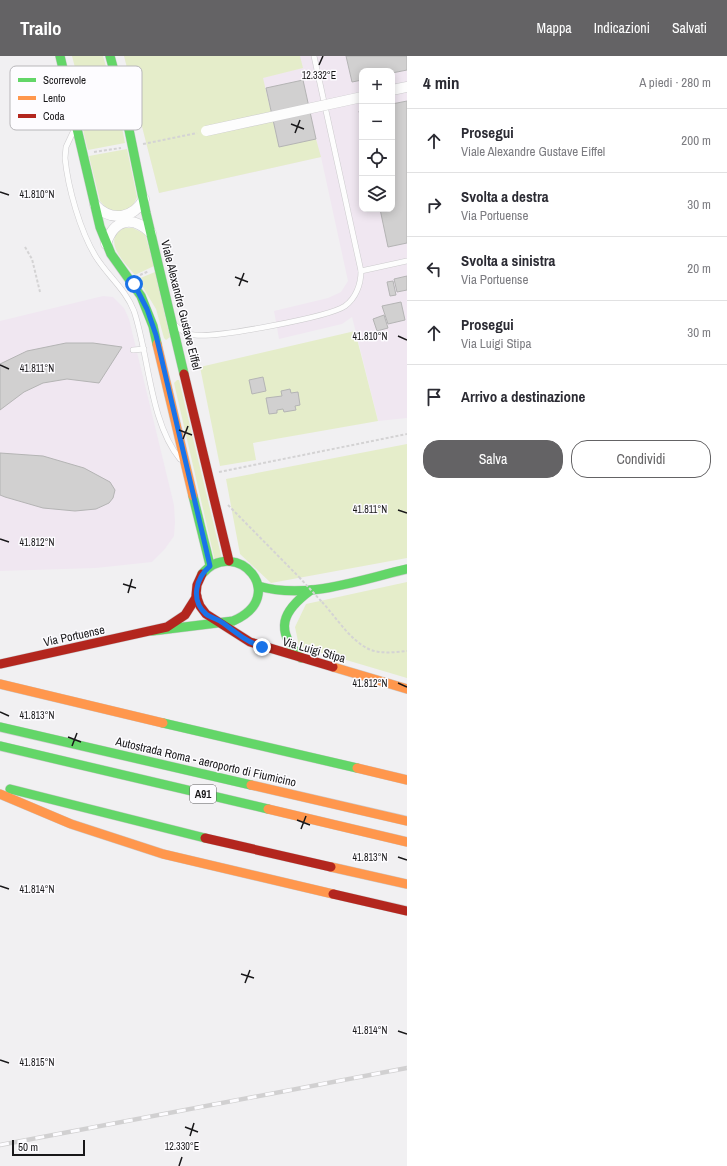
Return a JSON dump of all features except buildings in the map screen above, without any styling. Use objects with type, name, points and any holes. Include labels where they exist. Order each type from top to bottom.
[{"type":"main road","points":[[60,56],[63,66]]},
{"type":"main road","name":"Viale Alexandre Gustave Eiffel","points":[[110,56],[113,66]]},
{"type":"main road","points":[[77,130],[98,222],[106,244],[138,290],[147,309],[156,335],[210,566],[219,562],[229,561],[239,563],[248,568],[258,586],[276,592],[312,590],[407,569]]},
{"type":"main road","name":"Viale Alexandre Gustave Eiffel","points":[[129,130],[151,233],[229,561]]},
{"type":"main road","name":"Via Portuense","points":[[152,631],[179,622],[189,611],[196,596],[199,579],[210,566]]},
{"type":"main road","name":"Via Portuense","points":[[0,664],[152,631],[231,622],[241,619],[249,614],[255,606],[258,596],[258,586]]},
{"type":"main road","points":[[303,659],[288,646],[284,625],[286,617],[293,604],[312,590]]},
{"type":"main road","points":[[196,596],[199,605],[205,613],[212,619],[221,622]]},
{"type":"main road","name":"Via Luigi Stipa","points":[[221,622],[236,635],[254,644],[407,689]]},
{"type":"main road","points":[[0,684],[407,780]]},
{"type":"main road","name":"Autostrada Roma - aeroporto di Fiumicino","points":[[0,726],[407,821]]},
{"type":"main road","name":"A91","points":[[0,746],[407,842]]},
{"type":"main road","points":[[0,786],[190,835],[407,884]]},
{"type":"main road","points":[[0,794],[71,824],[163,854],[407,912]]},
{"type":"street","points":[[395,89],[407,87]]},
{"type":"street","points":[[206,131],[359,98]]},
{"type":"street","points":[[95,206],[106,214],[122,216],[136,210],[144,199]]},
{"type":"street","points":[[106,244],[112,231],[118,225],[125,222],[139,224],[151,233]]},
{"type":"lane","points":[[174,325],[187,334],[209,335],[274,324],[333,311],[345,306],[353,299],[360,281],[361,271],[314,56]]},
{"type":"lane","points":[[73,130],[67,144],[65,158],[82,228],[96,256],[129,300],[136,318],[162,425],[174,450],[187,466]]},
{"type":"lane","points":[[361,271],[407,261]]},
{"type":"lane","points":[[133,350],[144,349]]},
{"type":"path","points":[[140,145],[206,131]]},
{"type":"path","points":[[89,153],[125,148]]},
{"type":"path","points":[[25,247],[32,259],[40,292]]},
{"type":"path","points":[[136,277],[154,269]]},
{"type":"path","points":[[218,472],[407,434]]},
{"type":"path","points":[[225,502],[299,577],[365,648],[383,653],[407,651]]},
{"type":"shaded area","points":[[124,56],[407,56],[407,418],[378,421],[352,317],[342,324],[279,339],[274,311],[328,298],[341,292],[348,281],[321,157],[159,193],[142,126],[142,66],[127,66]]},
{"type":"shaded area","points":[[103,296],[113,297],[124,308],[129,319],[174,505],[174,536],[164,550],[152,562],[96,568],[0,571],[0,321]]},
{"type":"green space","points":[[72,56],[103,56],[106,66],[75,66]]},
{"type":"green space","points":[[124,56],[300,56],[303,68],[263,78],[279,146],[316,139],[321,157],[159,193],[142,126],[142,66],[127,66]]},
{"type":"green space","points":[[84,130],[122,130],[125,143],[88,150]]},
{"type":"green space","points":[[127,149],[137,197],[133,206],[126,211],[109,211],[100,201],[89,156]]},
{"type":"green space","points":[[124,228],[133,228],[145,234],[154,266],[135,275],[125,264],[114,245],[114,239],[117,233]]},
{"type":"green space","points":[[155,272],[170,337],[166,340],[164,338],[156,309],[138,279]]},
{"type":"green space","points":[[355,331],[378,421],[253,443],[256,460],[220,466],[200,367]]},
{"type":"green space","points":[[179,380],[222,559],[215,561],[174,383]]},
{"type":"green space","points":[[407,444],[407,558],[271,583],[240,554],[226,479]]},
{"type":"green space","points":[[407,582],[407,678],[299,646],[295,627],[306,604]]},
{"type":"railway","points":[[0,1145],[407,1068]]},
{"type":"traffic: fast","points":[[60,56],[62,66]]},
{"type":"traffic: fast","points":[[110,56],[113,66]]},
{"type":"traffic: fast","points":[[77,130],[100,227],[111,254],[141,296],[153,326],[157,344]]},
{"type":"traffic: fast","points":[[129,130],[146,213],[184,374]]},
{"type":"traffic: fast","points":[[193,496],[210,565]]},
{"type":"traffic: fast","points":[[152,631],[233,621],[250,610],[257,598],[258,585],[252,574],[242,565],[229,561],[215,564],[202,574]]},
{"type":"traffic: fast","points":[[258,586],[277,590],[314,590],[352,583],[407,569]]},
{"type":"traffic: fast","points":[[301,658],[292,648],[287,639],[285,621],[293,606],[311,590]]},
{"type":"traffic: fast","points":[[163,723],[357,768]]},
{"type":"traffic: fast","points":[[0,727],[251,785]]},
{"type":"traffic: fast","points":[[0,746],[268,809]]},
{"type":"traffic: fast","points":[[10,789],[205,838]]},
{"type":"traffic: slow","points":[[157,344],[193,496]]},
{"type":"traffic: slow","points":[[333,667],[407,689]]},
{"type":"traffic: slow","points":[[0,684],[163,723]]},
{"type":"traffic: slow","points":[[357,768],[407,780]]},
{"type":"traffic: slow","points":[[251,785],[407,821]]},
{"type":"traffic: slow","points":[[0,794],[71,824],[163,854],[333,894]]},
{"type":"traffic: slow","points":[[268,809],[407,842]]},
{"type":"traffic: slow","points":[[331,867],[407,884]]},
{"type":"traffic: jam","points":[[184,374],[229,561]]},
{"type":"traffic: jam","points":[[202,574],[197,585],[196,595],[200,606],[206,614],[250,642],[333,667]]},
{"type":"traffic: jam","points":[[0,664],[167,627],[185,615],[197,596]]},
{"type":"traffic: jam","points":[[205,838],[331,867]]},
{"type":"traffic: jam","points":[[333,894],[407,911]]},
{"type":"route","points":[[134,284],[147,309],[156,335],[210,566],[204,571],[196,588],[196,596],[199,605],[212,619],[221,622],[236,635],[248,642],[262,647]]}]
